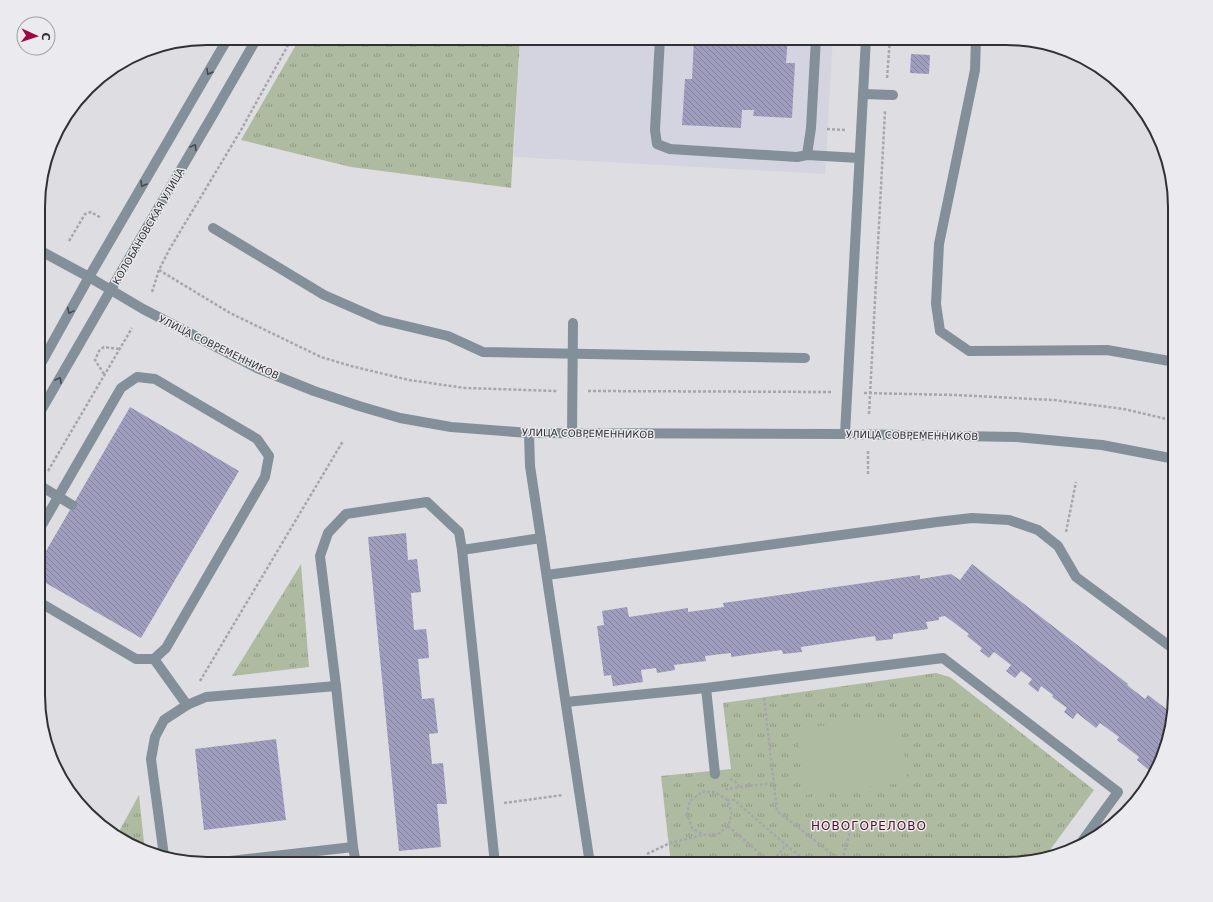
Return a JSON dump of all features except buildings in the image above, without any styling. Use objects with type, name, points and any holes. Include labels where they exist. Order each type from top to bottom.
[{"type":"street","points":[[45,356],[89,277],[224,45]]},
{"type":"street","name":"КОЛОБАНОВСКАЯ УЛИЦА","points":[[45,404],[253,45]]},
{"type":"street","points":[[660,45],[655,130],[657,144],[670,150],[797,157],[807,155],[859,158]]},
{"type":"street","points":[[807,155],[811,128],[816,45]]},
{"type":"street","points":[[845,434],[866,45]]},
{"type":"street","points":[[976,45],[975,70],[939,244],[936,304],[940,331],[969,351],[1107,350],[1168,361]]},
{"type":"street","points":[[863,94],[890,95]]},
{"type":"street","points":[[213,228],[324,295],[381,320],[448,336],[483,352],[805,358]]},
{"type":"street","name":"УЛИЦА СОВРЕМЕННИКОВ","points":[[45,253],[143,309],[257,368],[314,391],[400,418],[451,426],[529,432],[845,434],[1016,437],[1102,445],[1168,458]]},
{"type":"street","points":[[572,433],[573,323]]},
{"type":"street","points":[[45,520],[122,388],[137,378],[155,379],[257,439],[269,456],[265,477],[166,648],[154,659],[136,659],[45,606]]},
{"type":"street","points":[[529,432],[530,466],[589,857]]},
{"type":"street","points":[[45,489],[72,505]]},
{"type":"street","points":[[355,857],[320,556],[328,533],[346,514],[427,502],[459,532],[494,857]]},
{"type":"street","points":[[547,575],[937,522],[972,518],[1009,520],[1038,530],[1058,546],[1076,577],[1168,645]]},
{"type":"street","points":[[462,550],[541,538]]},
{"type":"street","points":[[566,702],[706,688],[943,658],[1118,792],[1087,835]]},
{"type":"street","points":[[154,659],[186,705]]},
{"type":"street","points":[[163,850],[151,759],[155,737],[164,720],[186,705],[206,697],[336,686]]},
{"type":"street","points":[[706,688],[715,774]]},
{"type":"street","points":[[265,857],[353,847]]},
{"type":"path","points":[[152,292],[159,270],[169,250],[241,130],[288,45]]},
{"type":"path","points":[[869,414],[890,95],[890,45]]},
{"type":"path","points":[[69,241],[85,214],[91,212],[101,218]]},
{"type":"path","points":[[159,270],[230,313],[321,357],[409,380],[465,388],[572,391],[870,393],[955,395],[1054,400],[1124,409],[1168,419]]},
{"type":"path","points":[[45,476],[132,328]]},
{"type":"path","points":[[104,374],[95,360],[99,351],[104,346],[119,349]]},
{"type":"path","points":[[186,705],[343,441]]},
{"type":"path","points":[[868,448],[868,474]]},
{"type":"path","points":[[1058,546],[1067,530],[1076,482]]},
{"type":"path","points":[[762,681],[777,811],[834,857]]},
{"type":"path","points":[[703,835],[692,828],[687,814],[690,801],[702,792],[714,792],[724,789],[774,783]]},
{"type":"path","points":[[489,805],[579,792]]},
{"type":"path","points":[[714,792],[727,800],[734,800],[801,857]]},
{"type":"path","points":[[647,854],[670,843],[703,835],[717,835],[728,826],[732,812],[727,800]]},
{"type":"path","points":[[728,826],[764,857]]},
{"type":"path","points":[[842,857],[850,832]]},
{"type":"path","points":[[776,857],[786,845]]},
{"type":"shaded area","points":[[520,45],[833,45],[825,174],[514,157]]},
{"type":"green space","points":[[296,45],[520,45],[511,188],[351,167],[241,140]]},
{"type":"green space","points":[[301,564],[309,667],[232,676]]},
{"type":"green space","points":[[936,673],[950,677],[1094,790],[1050,851],[1027,856],[670,857],[661,776],[731,769],[723,703]]},
{"type":"green space","points":[[899,716],[908,782],[805,795],[797,729]]},
{"type":"green space","points":[[139,795],[144,845],[119,831]]},
{"type":"district","name":"НОВОГОРЕЛОВО","points":[[869,826]]}]
